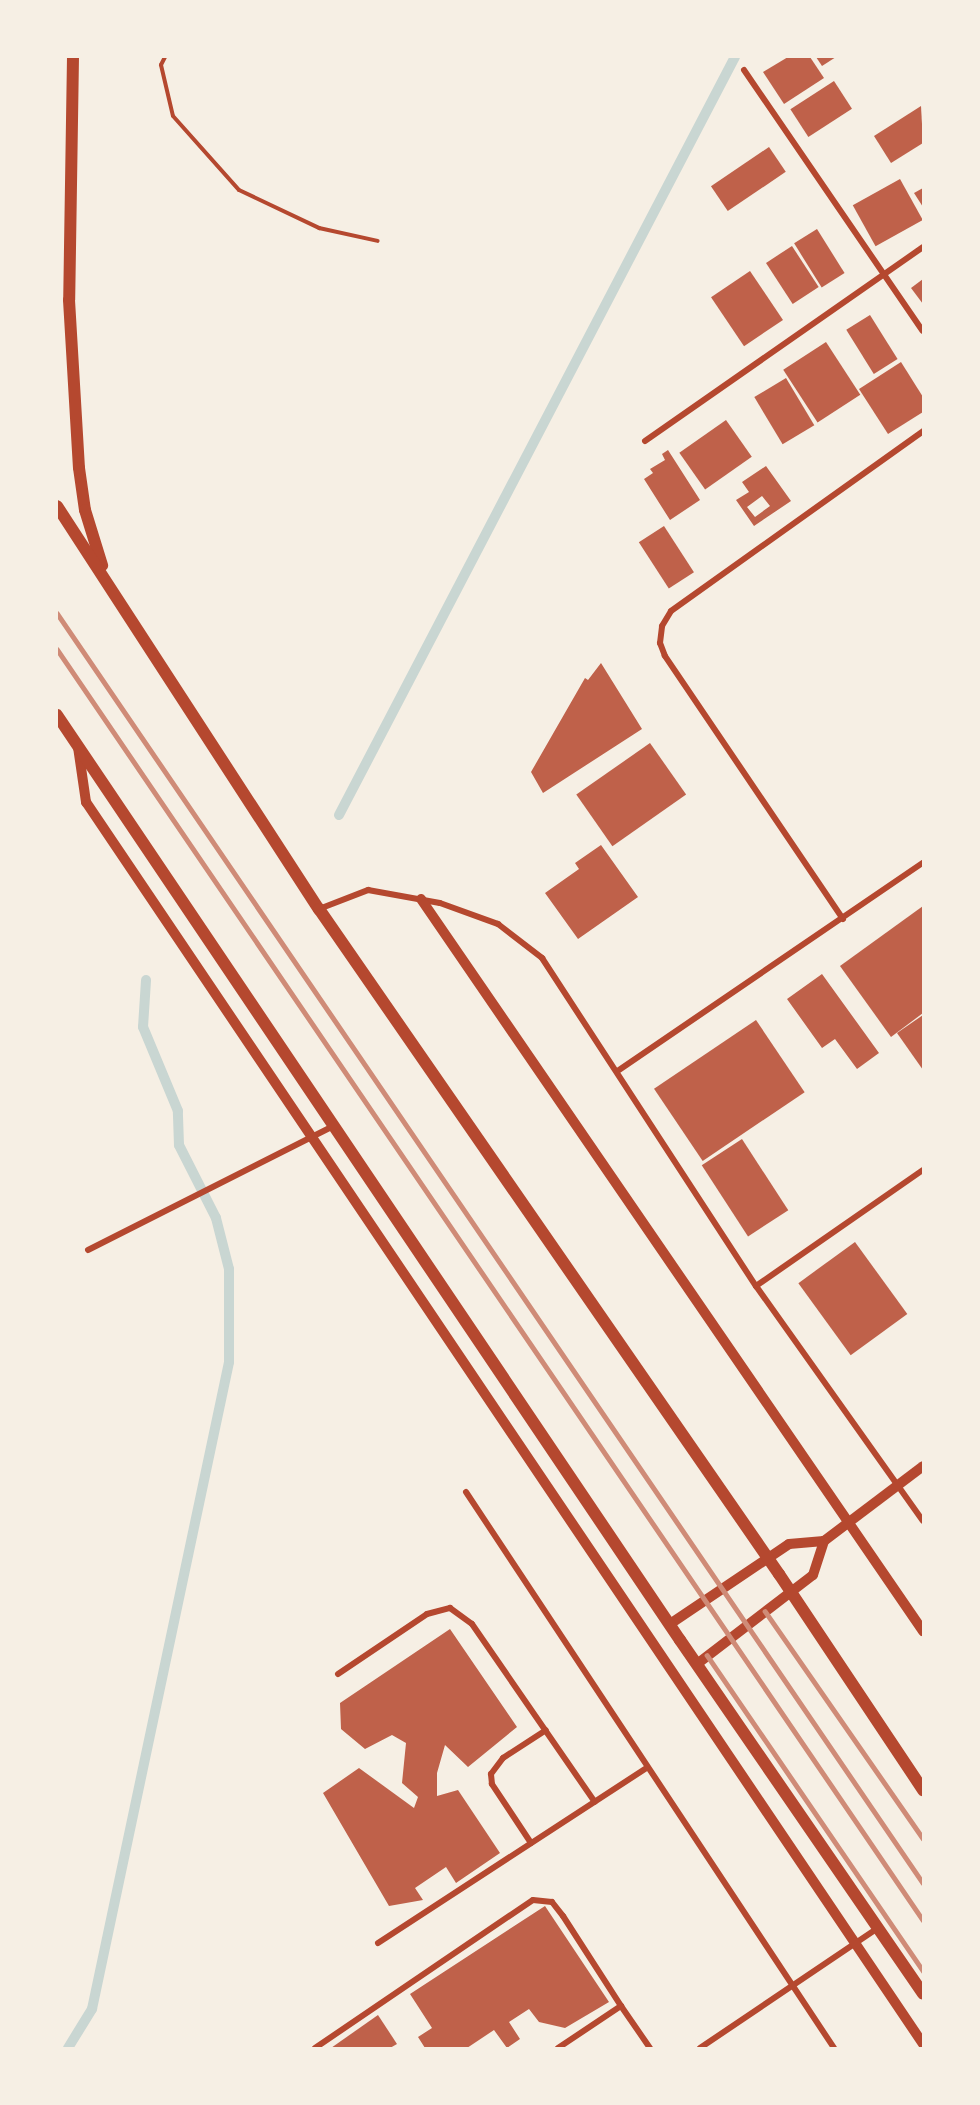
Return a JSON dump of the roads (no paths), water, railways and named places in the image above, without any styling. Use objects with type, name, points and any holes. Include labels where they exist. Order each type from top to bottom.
[{"type":"main road","points":[[73,57],[69,300],[79,468],[85,510],[106,579]]},
{"type":"main road","points":[[57,506],[319,909],[768,1557],[923,1790]]},
{"type":"main road","points":[[57,715],[697,1664],[923,1993]]},
{"type":"street","points":[[744,70],[923,331]]},
{"type":"street","points":[[645,441],[923,247]]},
{"type":"street","points":[[843,919],[665,656],[660,643],[662,626],[671,611],[923,431]]},
{"type":"street","points":[[77,745],[86,802],[923,2044]]},
{"type":"street","points":[[618,1070],[923,863]]},
{"type":"street","points":[[319,909],[368,890],[421,899],[472,912],[519,938],[542,958],[618,1070],[756,1286],[923,1521]]},
{"type":"street","points":[[421,899],[923,1631]]},
{"type":"street","points":[[88,1250],[334,1126]]},
{"type":"street","points":[[756,1286],[923,1170]]},
{"type":"street","points":[[670,1624],[789,1544],[824,1540],[897,1483],[923,1466]]},
{"type":"street","points":[[466,1492],[646,1768],[834,2048]]},
{"type":"street","points":[[697,1664],[813,1575],[824,1540]]},
{"type":"street","points":[[338,1674],[427,1614],[450,1608],[472,1624],[596,1802]]},
{"type":"street","points":[[531,1843],[492,1784],[491,1774],[503,1758],[546,1730]]},
{"type":"street","points":[[378,1943],[646,1768]]},
{"type":"street","points":[[315,2048],[533,1900],[552,1902],[650,2048]]},
{"type":"street","points":[[700,2048],[879,1927]]},
{"type":"street","points":[[558,2048],[621,2006]]},
{"type":"waterway","points":[[339,815],[735,57]]},
{"type":"waterway","points":[[68,2048],[92,2009],[229,1362],[229,1269],[216,1218],[179,1145],[178,1111],[143,1027],[146,980]]},
{"type":"railway","points":[[57,613],[923,1883]]},
{"type":"railway","points":[[57,649],[923,1920]]},
{"type":"railway","points":[[765,1611],[923,1838]]},
{"type":"railway","points":[[707,1655],[923,1971]]}]
